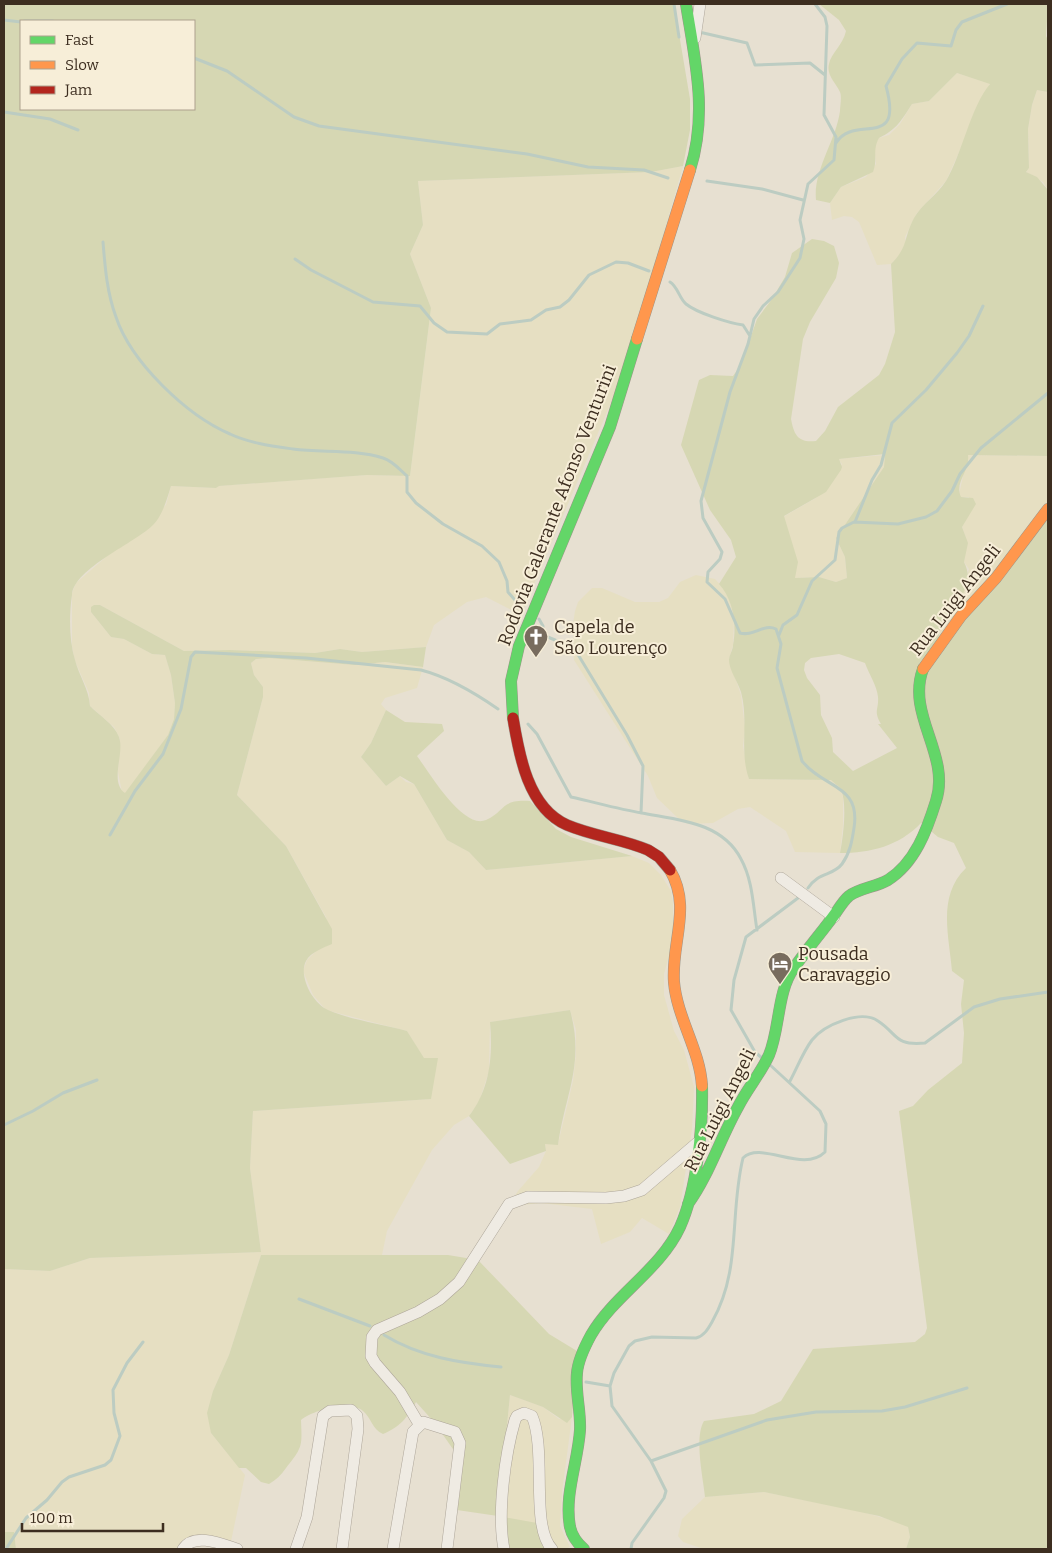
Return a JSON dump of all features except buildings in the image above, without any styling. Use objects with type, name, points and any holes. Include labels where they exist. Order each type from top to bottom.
[{"type":"main road","name":"Rodovia Galerante Afonso Venturini","points":[[686,4],[700,88],[700,112],[693,160],[610,427],[526,625],[517,649],[511,683],[512,704],[527,777],[536,794],[550,812],[564,824],[639,846],[654,853],[674,875],[681,891],[682,910],[674,965],[674,983],[702,1075],[697,1143],[688,1205]]},
{"type":"main road","name":"Rua Luigi Angeli","points":[[688,1205],[702,1186],[720,1142],[769,1054],[783,994],[792,970],[849,896],[887,881],[895,875],[911,859],[922,840],[937,799],[939,775],[936,756],[920,711],[918,698],[921,674],[925,663],[961,616],[996,578],[1030,530],[1048,509]]},
{"type":"main road","points":[[584,1549],[571,1533],[569,1514],[580,1429],[577,1374],[581,1357],[596,1326],[662,1257],[682,1224],[688,1205]]},
{"type":"street","points":[[694,45],[700,4]]},
{"type":"street","points":[[781,878],[834,917]]},
{"type":"street","points":[[419,1424],[400,1392],[371,1356],[372,1337],[377,1330],[418,1312],[440,1299],[459,1282],[509,1204],[528,1197],[606,1198],[624,1196],[642,1190],[697,1143]]},
{"type":"street","points":[[296,1549],[307,1517],[323,1416],[330,1411],[351,1410],[357,1416],[358,1429],[342,1549]]},
{"type":"street","points":[[504,1549],[500,1523],[508,1452],[515,1420],[517,1416],[524,1413],[532,1416],[534,1422],[540,1452],[540,1504],[543,1529],[552,1549]]},
{"type":"street","points":[[393,1549],[413,1432],[423,1422],[455,1432],[459,1438],[448,1549]]},
{"type":"street","points":[[183,1549],[186,1544],[198,1540],[237,1549]]},
{"type":"shaded area","points":[[957,73],[990,83],[946,181],[917,213],[905,237],[906,245],[903,251],[891,264],[877,265],[859,222],[852,217],[844,216],[832,220],[830,203],[841,187],[866,177],[876,164],[874,146],[879,138],[889,135],[900,124],[912,104],[929,101]]},
{"type":"shaded area","points":[[1037,90],[1048,92],[1048,190],[1043,182],[1026,172],[1029,168],[1028,129]]},
{"type":"shaded area","points":[[683,166],[626,367],[521,615],[486,597],[467,602],[434,625],[426,647],[362,652],[340,649],[315,653],[230,650],[184,651],[100,605],[91,612],[111,637],[124,639],[152,654],[165,655],[171,675],[175,703],[174,719],[168,735],[125,794],[122,792],[118,772],[120,739],[114,727],[90,706],[89,693],[75,661],[72,646],[72,593],[76,583],[166,505],[171,486],[216,488],[218,486],[367,475],[410,476],[431,308],[410,254],[423,225],[418,181],[651,172]]},
{"type":"shaded area","points":[[885,455],[884,467],[836,538],[845,557],[847,578],[836,582],[819,577],[795,578],[783,517],[816,498],[842,464],[838,459]]},
{"type":"shaded area","points":[[968,455],[1048,456],[1048,503],[937,643],[942,624],[961,597],[969,569],[964,562],[966,538],[962,527],[969,497],[960,497],[959,494]]},
{"type":"shaded area","points":[[696,575],[715,579],[725,590],[730,602],[734,619],[733,645],[729,659],[741,695],[745,728],[743,746],[749,779],[831,780],[841,789],[843,798],[840,853],[795,852],[786,831],[750,807],[738,809],[713,823],[688,824],[679,819],[657,798],[648,776],[574,660],[573,624],[575,611],[578,602],[592,588],[602,588],[635,602],[659,602],[668,598],[680,582]]},
{"type":"shaded area","points":[[269,658],[355,665],[385,662],[423,667],[417,688],[385,698],[381,704],[386,710],[371,743],[361,757],[386,786],[400,776],[406,782],[414,784],[447,840],[469,852],[486,870],[632,856],[649,863],[661,875],[671,891],[673,904],[673,941],[664,974],[664,995],[674,1031],[684,1050],[694,1087],[692,1129],[680,1207],[669,1234],[642,1218],[630,1232],[601,1244],[592,1209],[541,1203],[512,1206],[512,1200],[518,1191],[539,1167],[546,1151],[545,1144],[558,1144],[573,1081],[576,1030],[570,1010],[490,1022],[489,1071],[479,1102],[469,1116],[454,1125],[432,1150],[387,1231],[382,1255],[261,1255],[229,1355],[213,1391],[211,1433],[245,1475],[230,1546],[199,1535],[184,1539],[178,1549],[16,1549],[14,1533],[4,1532],[4,1269],[50,1271],[90,1258],[261,1252],[250,1168],[253,1111],[431,1099],[424,1059],[407,1031],[326,1010],[313,995],[303,971],[307,960],[317,950],[331,944],[326,917],[286,846],[237,795],[263,697],[263,687],[254,675],[251,663],[256,659]]},
{"type":"shaded area","points":[[510,1395],[543,1407],[559,1419],[572,1417],[562,1492],[560,1526],[570,1547],[565,1549],[546,1549],[498,1516]]},
{"type":"shaded area","points":[[764,1492],[859,1511],[901,1523],[908,1527],[910,1537],[906,1549],[704,1549],[683,1542],[678,1536],[682,1519],[705,1497]]},
{"type":"green space","points":[[4,4],[674,4],[690,99],[690,130],[683,166],[651,172],[418,181],[423,225],[410,254],[431,308],[410,476],[367,475],[219,486],[216,488],[171,486],[162,511],[154,524],[94,566],[75,585],[70,611],[70,628],[75,660],[88,694],[90,706],[110,724],[119,737],[118,782],[120,788],[125,793],[168,735],[174,719],[175,703],[171,675],[165,655],[152,654],[124,639],[111,637],[91,612],[91,607],[94,605],[100,605],[184,651],[230,650],[315,653],[340,649],[362,652],[426,647],[423,667],[385,662],[355,665],[269,658],[256,659],[251,663],[254,675],[263,687],[263,697],[237,795],[286,846],[332,929],[332,944],[311,955],[304,967],[305,982],[312,996],[322,1007],[328,1010],[407,1031],[424,1058],[438,1058],[431,1099],[253,1111],[250,1168],[261,1252],[90,1258],[50,1271],[4,1269]]},
{"type":"green space","points":[[819,4],[1048,4],[1046,36],[1048,40],[1048,92],[1037,90],[1032,105],[1028,129],[1029,168],[1026,172],[1037,177],[1048,190],[1048,456],[968,455],[967,467],[959,487],[959,492],[961,497],[973,498],[976,504],[962,527],[968,543],[964,562],[968,580],[962,594],[942,624],[937,642],[1048,503],[1048,1549],[906,1549],[910,1537],[908,1527],[879,1516],[764,1492],[705,1497],[701,1469],[699,1447],[701,1428],[704,1421],[754,1414],[781,1401],[813,1349],[915,1342],[925,1334],[927,1328],[899,1111],[913,1106],[928,1090],[962,1063],[964,1033],[961,1004],[964,980],[952,971],[947,916],[951,891],[957,879],[966,868],[954,843],[938,837],[921,823],[894,843],[884,847],[863,852],[840,853],[844,802],[840,788],[831,780],[749,779],[745,758],[743,703],[741,692],[730,668],[729,660],[734,637],[733,613],[728,597],[719,584],[736,557],[731,540],[710,510],[681,445],[699,380],[710,375],[733,376],[741,365],[757,319],[785,277],[792,253],[812,239],[824,241],[834,246],[839,263],[836,278],[810,322],[803,339],[791,419],[795,434],[805,441],[816,441],[825,431],[838,407],[879,375],[885,364],[895,332],[891,264],[901,252],[917,213],[946,181],[977,105],[990,84],[957,73],[929,101],[912,104],[898,124],[879,138],[873,172],[841,187],[830,203],[816,200],[818,178],[838,122],[840,111],[841,94],[828,68],[830,60],[846,31],[839,20]],"holes":[[[885,454],[884,467],[836,538],[845,557],[847,578],[836,582],[819,577],[795,578],[798,562],[784,516],[826,492],[841,470],[842,467],[839,459]],[[839,654],[865,663],[877,693],[877,713],[881,724],[878,724],[897,748],[853,771],[833,752],[832,738],[821,715],[820,695],[807,678],[804,670],[805,663],[811,658]]]},
{"type":"green space","points":[[386,710],[405,722],[442,724],[444,731],[417,756],[447,798],[467,816],[477,821],[486,820],[508,804],[530,801],[556,829],[571,837],[632,856],[486,870],[469,852],[447,840],[414,784],[400,776],[386,786],[361,757],[371,743]]},
{"type":"green space","points":[[570,1010],[574,1029],[575,1063],[558,1145],[545,1144],[546,1151],[510,1164],[469,1116],[482,1095],[486,1083],[491,1047],[490,1022]]},
{"type":"green space","points":[[261,1255],[448,1255],[478,1260],[549,1334],[577,1351],[572,1417],[567,1423],[543,1407],[510,1395],[498,1516],[457,1510],[455,1452],[434,1422],[416,1402],[403,1421],[383,1434],[379,1432],[363,1411],[350,1406],[322,1410],[306,1416],[301,1420],[301,1441],[298,1450],[282,1473],[269,1484],[261,1482],[246,1468],[239,1468],[211,1433],[207,1413],[213,1391],[229,1355]]},
{"type":"green space","points":[[498,1516],[537,1523],[546,1549],[499,1549]]},
{"type":"green space","points":[[4,1532],[14,1532],[16,1549],[4,1549]]},
{"type":"waterway","points":[[674,4],[679,37]]},
{"type":"waterway","points":[[808,888],[816,879],[838,868],[847,856],[854,828],[855,814],[852,803],[839,789],[820,777],[802,761],[777,668],[781,644],[776,629],[767,628],[745,634],[740,633],[725,599],[707,582],[708,572],[720,559],[722,552],[703,518],[701,501],[730,392],[748,344],[754,319],[763,306],[778,292],[800,258],[804,239],[800,220],[808,184],[834,160],[836,137],[824,115],[827,26],[825,17],[815,4]]},
{"type":"waterway","points":[[836,143],[844,135],[854,131],[875,128],[883,125],[888,119],[890,106],[886,86],[902,59],[917,43],[951,46],[956,30],[962,22],[1007,4]]},
{"type":"waterway","points":[[4,20],[20,22]]},
{"type":"waterway","points":[[699,32],[747,43],[755,65],[810,63],[825,75]]},
{"type":"waterway","points":[[195,58],[227,71],[294,117],[319,126],[527,154],[588,167],[644,170],[668,178]]},
{"type":"waterway","points":[[4,112],[50,119],[78,130]]},
{"type":"waterway","points":[[707,181],[762,189],[803,200]]},
{"type":"waterway","points":[[103,242],[110,299],[123,334],[147,369],[179,400],[213,425],[245,440],[293,449],[361,453],[390,461],[407,476],[407,492],[416,503],[443,524],[482,546],[499,562],[507,581],[508,592],[520,606]]},
{"type":"waterway","points":[[295,259],[311,270],[373,302],[420,306],[434,323],[447,332],[487,334],[500,324],[531,320],[546,310],[560,307],[569,300],[589,275],[616,262],[628,263],[649,271]]},
{"type":"waterway","points":[[670,282],[686,304],[713,317],[743,325],[750,336]]},
{"type":"waterway","points":[[855,522],[872,480],[881,465],[892,423],[926,390],[957,353],[969,336],[983,306]]},
{"type":"waterway","points":[[779,635],[783,625],[797,615],[812,581],[835,560],[839,532],[842,528],[854,522],[898,524],[926,517],[937,511],[952,491],[960,474],[981,448],[1048,393]]},
{"type":"waterway","points":[[539,619],[543,626],[543,635],[574,648],[627,735],[643,766],[641,813]]},
{"type":"waterway","points":[[110,835],[135,791],[163,754],[181,709],[191,657],[195,652],[306,658],[421,670],[461,686],[498,709]]},
{"type":"waterway","points":[[528,724],[537,734],[571,797],[624,810],[684,821],[711,830],[723,837],[733,847],[745,867],[752,894],[757,930]]},
{"type":"waterway","points":[[762,1058],[755,1052],[731,1010],[734,980],[746,937],[798,898]]},
{"type":"waterway","points":[[790,1081],[812,1040],[825,1029],[843,1020],[862,1017],[871,1018],[878,1021],[902,1041],[907,1043],[925,1043],[974,1007],[1000,999],[1048,992]]},
{"type":"waterway","points":[[631,1549],[632,1543],[664,1498],[666,1491],[651,1461],[612,1406],[610,1386],[614,1373],[629,1346],[635,1341],[652,1337],[696,1338],[707,1330],[721,1302],[728,1282],[734,1242],[736,1200],[743,1158],[751,1153],[760,1153],[805,1160],[816,1158],[825,1152],[826,1124],[820,1111],[769,1064]]},
{"type":"waterway","points":[[4,1125],[33,1111],[63,1093],[97,1080]]},
{"type":"waterway","points":[[299,1299],[370,1326]]},
{"type":"waterway","points":[[384,1335],[398,1343],[426,1354],[501,1367]]},
{"type":"waterway","points":[[6,1549],[26,1518],[47,1500],[62,1482],[69,1477],[105,1465],[111,1460],[120,1436],[114,1413],[113,1390],[127,1363],[143,1342]]},
{"type":"waterway","points":[[586,1382],[610,1386]]},
{"type":"waterway","points":[[651,1461],[767,1420],[816,1412],[882,1411],[905,1407],[967,1388]]},
{"type":"traffic: fast","points":[[686,4],[696,67],[699,107],[698,128],[690,170]]},
{"type":"traffic: fast","points":[[513,718],[511,681],[519,646],[610,427],[637,339]]},
{"type":"traffic: fast","points":[[688,1204],[702,1181],[742,1100],[769,1055],[773,1045],[784,988],[788,977],[847,898],[853,893],[888,880],[897,873],[913,855],[924,834],[936,801],[939,784],[938,767],[920,703],[919,686],[923,669]]},
{"type":"traffic: fast","points":[[584,1549],[572,1533],[569,1515],[570,1491],[580,1430],[577,1394],[579,1363],[591,1335],[601,1320],[661,1256],[680,1227],[691,1195],[698,1158],[702,1086]]},
{"type":"traffic: slow","points":[[637,339],[690,170]]},
{"type":"traffic: slow","points":[[923,669],[961,616],[996,578],[1048,509]]},
{"type":"traffic: slow","points":[[670,870],[676,884],[680,911],[674,982],[679,1008],[697,1060],[702,1086]]},
{"type":"traffic: jam","points":[[513,718],[518,748],[528,779],[534,793],[554,817],[577,829],[648,850],[659,857],[670,870]]},
{"type":"place","name":"Capela de São Lourenço","points":[[536,658]]},
{"type":"place","name":"Pousada Caravaggio","points":[[780,985]]}]
